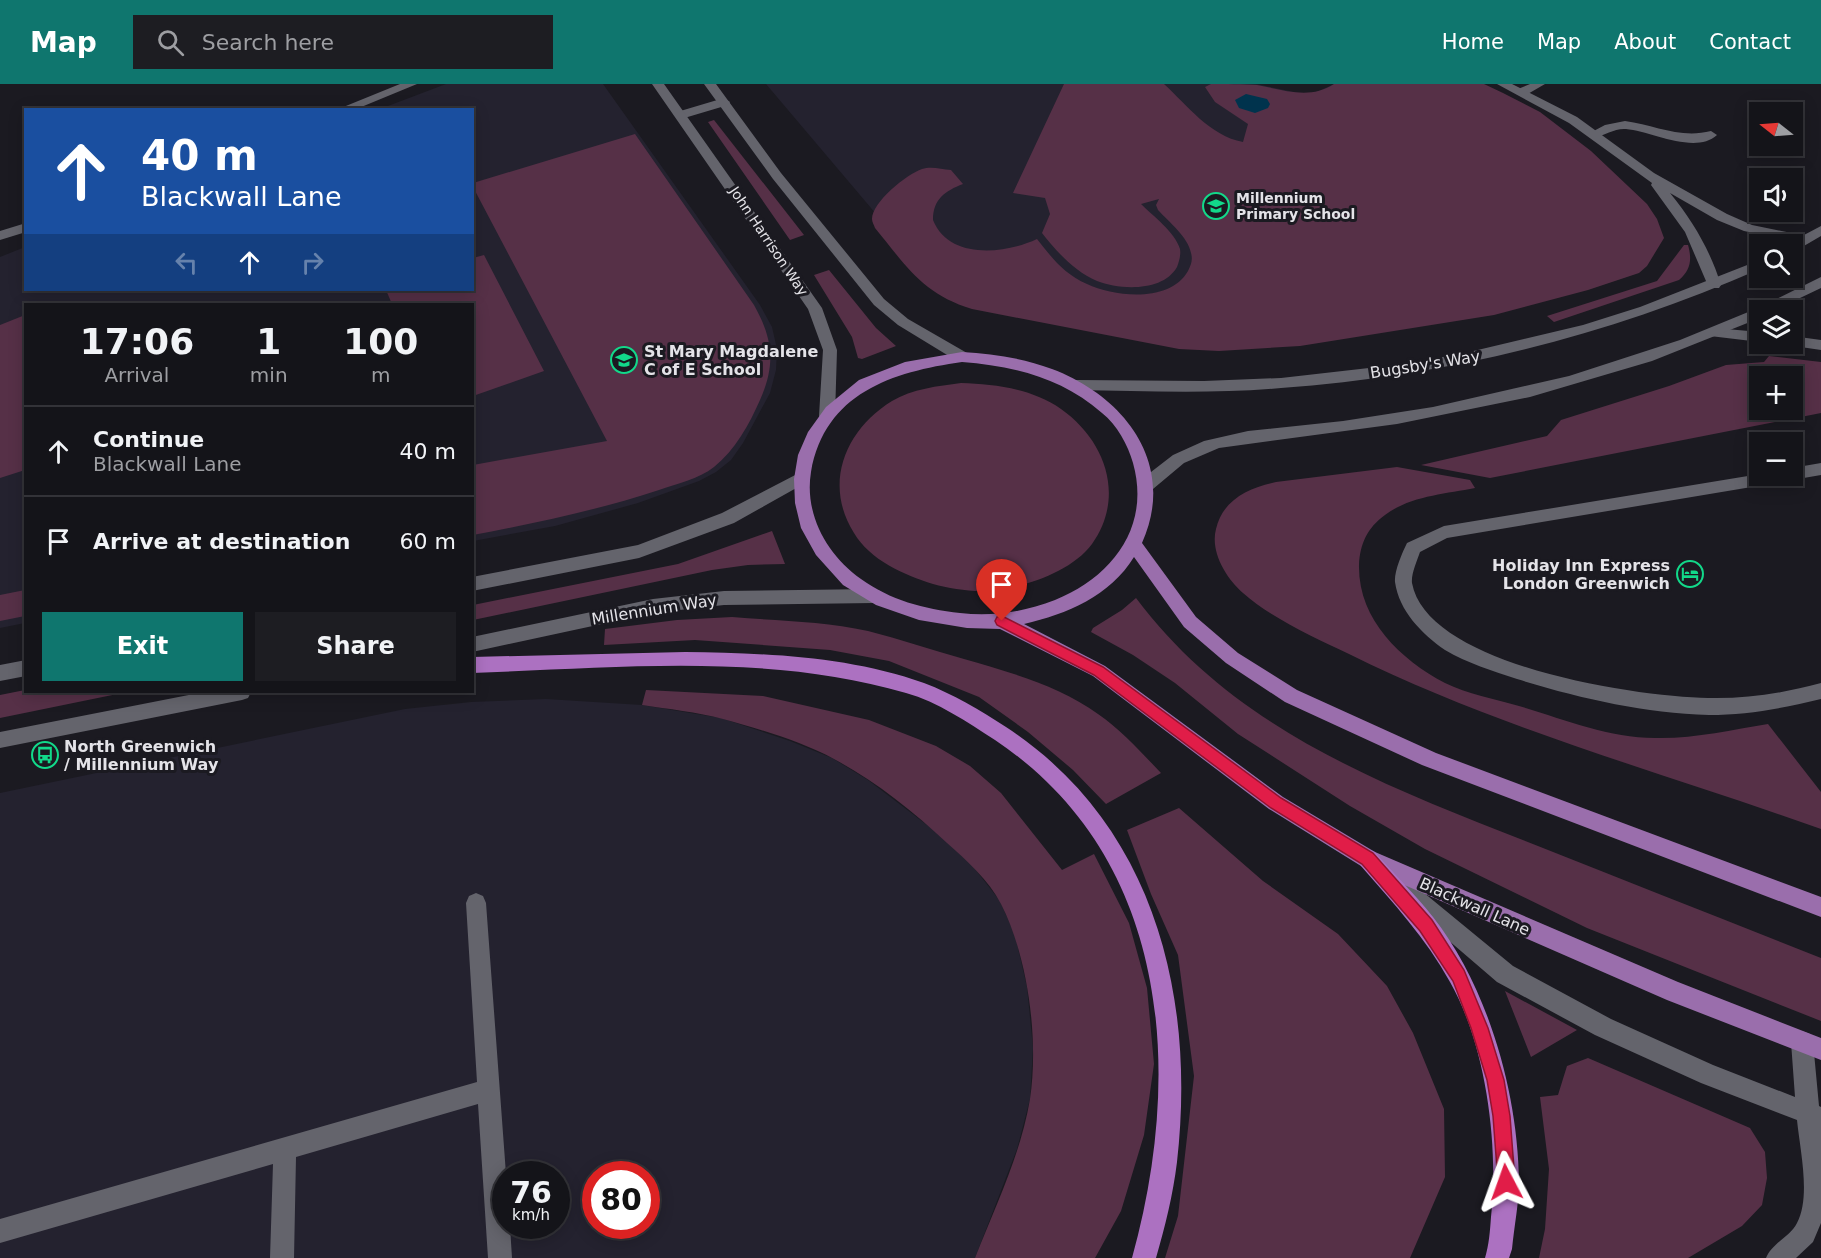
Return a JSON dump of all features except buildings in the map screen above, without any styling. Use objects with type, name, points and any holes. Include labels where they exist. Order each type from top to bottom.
[{"type":"highway","points":[[474,665],[719,659],[780,662],[845,671],[898,682],[962,709],[1009,739],[1040,763],[1077,799],[1127,874],[1157,967],[1167,1020],[1170,1081],[1167,1149],[1155,1224],[1144,1258]]},
{"type":"highway","points":[[1368,859],[1426,925],[1459,976],[1480,1028],[1495,1080],[1502,1116],[1506,1182],[1500,1249],[1497,1258]]},
{"type":"main road","points":[[962,357],[1002,360],[1040,369],[1076,385],[1112,412],[1136,446],[1147,485],[1145,515],[1134,544],[1104,581],[1057,608],[1002,621],[957,621],[913,612],[874,596],[840,572],[816,542],[803,510],[801,478],[804,456],[827,416],[852,392],[885,374],[922,362],[962,357]]},
{"type":"main road","points":[[1134,544],[1190,622],[1232,658],[1291,696],[1429,759],[1821,907]]},
{"type":"main road","name":"Blackwall Lane","points":[[1002,621],[1098,671],[1276,803],[1368,859],[1675,992],[1811,1045]]},
{"type":"street","points":[[347,108],[411,84]]},
{"type":"street","name":"John Harrison Way","points":[[658,84],[815,308],[825,328],[830,350],[827,416]]},
{"type":"street","points":[[710,84],[777,176],[879,302],[903,322],[962,357]]},
{"type":"street","points":[[1503,84],[1573,120],[1650,176],[1737,224],[1806,240]]},
{"type":"street","points":[[1522,92],[1539,84]]},
{"type":"street","points":[[681,115],[724,102]]},
{"type":"street","points":[[1594,134],[1623,124],[1678,139],[1697,140],[1712,135]]},
{"type":"street","points":[[1650,176],[1697,238],[1706,256],[1714,285]]},
{"type":"street","points":[[0,237],[24,228]]},
{"type":"street","points":[[1803,242],[1821,230]]},
{"type":"street","name":"Bugsby's Way","points":[[1076,385],[1280,383],[1418,366],[1495,352],[1574,333],[1654,308],[1749,269]]},
{"type":"street","points":[[1784,300],[1821,282]]},
{"type":"street","points":[[1147,485],[1166,468],[1190,452],[1222,441],[1368,423],[1452,409],[1646,359],[1715,333],[1749,317]]},
{"type":"street","points":[[1715,333],[1749,337]]},
{"type":"street","points":[[1803,343],[1821,345]]},
{"type":"street","points":[[1803,472],[1821,469]]},
{"type":"street","points":[[474,584],[639,551],[728,518],[801,478]]},
{"type":"street","points":[[1749,481],[1444,532],[1413,548],[1402,580],[1415,611],[1445,640],[1496,664],[1548,680],[1612,695],[1682,705],[1750,706],[1802,698],[1821,692]]},
{"type":"street","name":"Millennium Way","points":[[474,645],[665,604],[724,598],[874,596]]},
{"type":"street","points":[[0,673],[24,668]]},
{"type":"street","points":[[0,740],[237,693]]},
{"type":"street","points":[[1368,859],[1505,974],[1603,1027],[1709,1075],[1815,1116]]},
{"type":"street","points":[[476,903],[500,1258]]},
{"type":"street","points":[[1778,1258],[1805,1234],[1816,1205],[1811,1045]]},
{"type":"street","points":[[0,1231],[489,1090]]},
{"type":"street","points":[[282,1258],[285,1149]]},
{"type":"shaded area","name":"St Mary Magdalene C of E School","points":[[446,84],[603,84],[760,305],[772,327],[777,349],[776,370],[770,393],[743,443],[731,460],[716,472],[699,481],[638,503],[555,526],[474,541],[474,303],[24,303],[24,623],[0,628],[0,257],[24,247],[24,291],[474,291],[474,108],[383,108]]},
{"type":"shaded area","name":"Millennium Primary School","points":[[766,84],[1256,84],[1299,93],[1314,93],[1334,84],[1563,193],[1123,301],[882,221]]},
{"type":"shaded area","name":"Millennium Primary School","points":[[1064,84],[1164,84],[1210,127],[1231,139],[1243,142],[1248,124],[1215,102],[1205,87],[1211,84],[1257,85],[1306,93],[1316,92],[1334,84],[1484,84],[1540,112],[1591,151],[1647,204],[1657,219],[1664,238],[1647,266],[1639,273],[1588,290],[1494,315],[1300,346],[1219,351],[1179,349],[972,309],[941,296],[917,278],[907,267],[875,228],[872,220],[878,205],[891,190],[916,172],[929,168],[951,170],[963,184],[941,197],[935,206],[933,220],[941,233],[964,248],[994,250],[1010,248],[1037,239],[1059,265],[1079,280],[1112,292],[1127,294],[1156,293],[1180,281],[1188,271],[1192,260],[1189,247],[1178,230],[1158,210],[1156,205],[1159,199],[1141,204],[1169,230],[1177,243],[1180,249],[1178,265],[1162,281],[1152,285],[1129,287],[1097,281],[1073,266],[1042,233],[1050,214],[1045,198],[1013,193]]},
{"type":"shaded area","points":[[714,120],[804,235],[790,240],[708,122]]},
{"type":"shaded area","points":[[635,134],[754,305],[768,341],[770,363],[760,400],[735,445],[714,467],[680,483],[613,504],[474,535],[474,465],[607,441],[474,189],[474,183]]},
{"type":"shaded area","points":[[1684,245],[1688,245],[1690,264],[1679,280],[1554,322],[1547,316],[1657,281]]},
{"type":"shaded area","points":[[484,255],[544,371],[474,396],[474,303],[392,303],[386,291],[474,291],[474,258]]},
{"type":"shaded area","points":[[829,270],[876,328],[896,346],[862,359],[858,358],[852,337],[814,275]]},
{"type":"shaded area","points":[[24,315],[24,470],[0,478],[0,325]]},
{"type":"shaded area","points":[[1769,356],[1821,362],[1821,413],[1803,417],[1803,366],[1749,366],[1749,420],[1785,420],[1490,478],[1421,465],[1547,436],[1561,420],[1669,386],[1726,365],[1764,362]]},
{"type":"shaded area","points":[[961,383],[1013,389],[1050,402],[1076,422],[1089,436],[1099,453],[1106,470],[1109,488],[1108,507],[1102,526],[1092,544],[1083,554],[1048,576],[1022,585],[996,590],[956,589],[933,584],[899,571],[878,559],[861,543],[845,514],[840,496],[840,477],[851,443],[862,427],[876,413],[900,397],[925,389]]},
{"type":"shaded area","points":[[1397,467],[1470,480],[1475,488],[1405,504],[1373,525],[1363,543],[1359,565],[1366,603],[1374,620],[1385,635],[1412,662],[1445,683],[1462,690],[1620,735],[1655,738],[1683,737],[1768,724],[1821,792],[1821,829],[1522,727],[1406,680],[1280,619],[1243,593],[1225,572],[1215,547],[1216,529],[1225,510],[1238,496],[1276,482]]},
{"type":"shaded area","points":[[772,531],[785,564],[748,565],[712,570],[474,620],[474,605],[678,564]]},
{"type":"shaded area","points":[[24,590],[24,616],[0,621],[0,595]]},
{"type":"shaded area","points":[[1136,598],[1176,645],[1221,686],[1269,721],[1320,751],[1429,803],[1821,958],[1821,1021],[1587,928],[1425,849],[1350,806],[1238,734],[1175,683],[1133,655],[1091,632],[1093,628],[1122,610]]},
{"type":"shaded area","points":[[732,617],[817,623],[868,631],[1034,681],[1067,695],[1098,714],[1123,734],[1161,773],[1106,804],[1073,770],[1028,732],[979,697],[889,661],[830,650],[695,640],[604,645],[605,629],[677,620]]},
{"type":"shaded area","points":[[24,690],[24,693],[122,693],[0,718],[0,695]]},
{"type":"shaded area","points":[[646,690],[763,696],[869,720],[936,746],[970,766],[1001,793],[1062,870],[1094,854],[1129,923],[1147,988],[1154,1064],[1144,1135],[1121,1211],[1095,1258],[975,1258],[1007,1180],[1026,1120],[1030,1099],[1033,1051],[1029,999],[1018,948],[1001,904],[984,879],[921,819],[879,787],[834,759],[779,736],[723,719],[642,705]]},
{"type":"shaded area","points":[[546,699],[642,705],[721,718],[832,758],[868,780],[931,828],[971,864],[1000,901],[1015,935],[1027,987],[1033,1048],[1030,1099],[1017,1149],[975,1258],[0,1258],[0,793],[405,709],[471,702]]},
{"type":"shaded area","points":[[1179,808],[1263,881],[1338,934],[1387,986],[1413,1033],[1444,1109],[1445,1177],[1410,1258],[1165,1258],[1178,1216],[1194,1076],[1178,955],[1151,894],[1127,830]]},
{"type":"shaded area","points":[[1505,991],[1577,1030],[1531,1057]]},
{"type":"shaded area","points":[[1588,1058],[1750,1128],[1765,1152],[1767,1178],[1762,1205],[1742,1226],[1688,1258],[1539,1258],[1545,1229],[1549,1169],[1540,1097],[1558,1095],[1567,1066]]},
{"type":"water","points":[[1246,94],[1267,99],[1270,104],[1268,108],[1255,113],[1239,108],[1235,100]]},
{"type":"place","name":"Millennium Primary School","points":[[1216,206]]},
{"type":"place","name":"St Mary Magdalene C of E School","points":[[624,360]]},
{"type":"place","name":"Holiday Inn Express London Greenwich","points":[[1690,574]]},
{"type":"place","name":"North Greenwich / Millennium Way","points":[[45,755]]},
{"type":"route","points":[[1002,621],[1098,671],[1276,803],[1368,859],[1426,925],[1459,976],[1480,1028],[1495,1080],[1502,1116],[1506,1182]]}]
